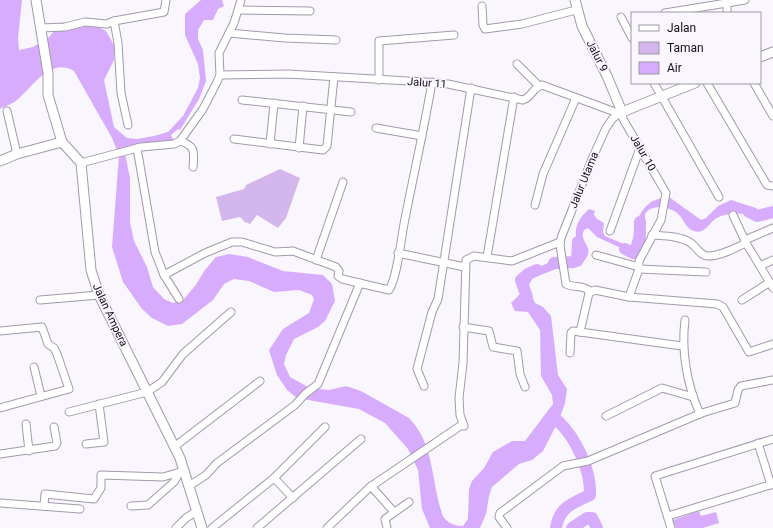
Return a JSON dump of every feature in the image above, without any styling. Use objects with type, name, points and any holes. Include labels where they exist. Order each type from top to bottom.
[{"type":"street","points":[[36,0],[48,73],[48,96],[62,142],[81,163],[134,149],[174,144],[180,141],[202,109],[220,75],[219,53],[239,10],[241,0]]},
{"type":"street","points":[[41,32],[85,22],[107,24],[114,21],[164,12],[166,0]]},
{"type":"street","name":"Jalur 9","points":[[575,0],[576,10],[622,112]]},
{"type":"street","points":[[671,12],[745,0]]},
{"type":"street","points":[[727,3],[727,12]]},
{"type":"street","points":[[482,6],[483,25],[485,29],[522,24],[576,10]]},
{"type":"street","points":[[239,10],[310,11]]},
{"type":"street","points":[[621,17],[631,36]]},
{"type":"street","points":[[114,21],[118,43],[121,93],[128,125]]},
{"type":"street","points":[[229,33],[285,38],[336,40]]},
{"type":"street","points":[[379,80],[380,41],[454,35]]},
{"type":"street","points":[[761,56],[773,52]]},
{"type":"street","points":[[517,64],[539,86],[615,112],[622,112],[660,96],[679,86],[690,84]]},
{"type":"street","name":"Jalur 11","points":[[220,75],[288,74],[432,82],[526,99],[539,86]]},
{"type":"street","points":[[234,139],[322,150],[325,148],[332,110],[334,77]]},
{"type":"street","points":[[164,275],[205,253],[232,242],[242,242],[275,252],[293,251],[336,268],[339,272],[338,276],[342,279],[389,290],[398,253],[432,82]]},
{"type":"street","points":[[654,84],[719,197]]},
{"type":"street","points":[[708,84],[767,185],[773,186]]},
{"type":"street","points":[[755,84],[770,105],[773,116]]},
{"type":"street","points":[[424,386],[417,369],[432,312],[438,298],[471,88]]},
{"type":"street","points":[[487,257],[514,98]]},
{"type":"street","points":[[535,205],[542,176],[576,98]]},
{"type":"street","points":[[242,100],[352,112]]},
{"type":"street","points":[[270,144],[274,103]]},
{"type":"street","points":[[299,148],[303,106]]},
{"type":"street","points":[[7,111],[17,154]]},
{"type":"street","name":"Jalur 10","points":[[622,112],[623,119],[666,193],[661,220],[652,235]]},
{"type":"street","name":"Jalur Utama","points":[[560,242],[592,159],[606,128],[614,118],[622,112]]},
{"type":"street","points":[[376,128],[422,136]]},
{"type":"street","points":[[180,141],[189,144],[192,148],[192,167]]},
{"type":"street","points":[[0,161],[17,154],[62,142]]},
{"type":"street","points":[[610,231],[640,148]]},
{"type":"street","points":[[134,149],[155,252],[164,275],[178,299]]},
{"type":"street","name":"Jalan Ampera","points":[[81,163],[91,270],[99,295],[174,447],[202,528]]},
{"type":"street","points":[[316,260],[343,182]]},
{"type":"street","points":[[733,215],[771,285],[742,300]]},
{"type":"street","points":[[629,297],[639,268],[639,261],[652,235],[681,238],[691,243],[699,252],[707,256],[720,254],[773,228]]},
{"type":"street","points":[[327,528],[371,486],[414,456],[463,425],[460,416],[459,398],[464,327],[464,267],[466,260],[472,256],[512,261],[560,242],[568,285],[583,287],[590,291],[595,290],[629,297],[718,304],[723,307],[749,352],[773,344]]},
{"type":"street","points":[[398,253],[464,267]]},
{"type":"street","points":[[596,256],[639,268],[706,272]]},
{"type":"street","points":[[760,266],[773,260]]},
{"type":"street","points":[[188,486],[206,476],[217,463],[295,405],[305,394],[318,384],[360,283]]},
{"type":"street","points":[[580,332],[590,291]]},
{"type":"street","points":[[40,300],[99,295]]},
{"type":"street","points":[[69,412],[148,392],[162,382],[183,354],[231,312]]},
{"type":"street","points":[[685,320],[683,334],[686,366],[693,397],[700,414]]},
{"type":"street","points":[[0,331],[42,327],[48,344],[54,348],[57,354],[69,389],[0,408]]},
{"type":"street","points":[[464,327],[489,331],[492,346],[495,349],[515,349],[520,374],[525,388]]},
{"type":"street","points":[[570,353],[570,333],[573,331],[682,346]]},
{"type":"street","points":[[34,368],[42,396]]},
{"type":"street","points":[[507,528],[499,515],[505,508],[563,466],[588,461],[700,414],[735,403],[738,390],[741,386],[773,380]]},
{"type":"street","points":[[174,447],[260,381]]},
{"type":"street","points":[[606,416],[662,388],[693,397]]},
{"type":"street","points":[[86,444],[104,442],[99,404]]},
{"type":"street","points":[[26,424],[29,451]]},
{"type":"street","points":[[0,454],[48,448],[56,445],[54,427]]},
{"type":"street","points":[[212,528],[274,478],[325,427]]},
{"type":"street","points":[[257,528],[361,439]]},
{"type":"street","points":[[671,528],[655,476],[773,439]]},
{"type":"street","points":[[668,516],[772,484],[758,443]]},
{"type":"street","points":[[44,505],[45,494],[95,499],[97,491],[101,488],[101,475],[163,476],[182,472]]},
{"type":"street","points":[[131,506],[148,505],[174,482],[182,472]]},
{"type":"street","points":[[274,478],[293,498]]},
{"type":"street","points":[[371,486],[394,512]]},
{"type":"street","points":[[387,528],[385,519],[409,502]]},
{"type":"street","points":[[0,503],[44,505],[80,509]]},
{"type":"street","points":[[176,528],[186,518],[197,511]]},
{"type":"green space","points":[[280,169],[300,178],[286,218],[278,228],[257,215],[250,224],[245,222],[240,217],[222,221],[216,197],[244,189],[246,185]]},
{"type":"water","points":[[0,0],[22,0],[18,38],[19,50],[33,47],[48,38],[55,30],[93,24],[106,31],[114,45],[114,60],[104,80],[114,127],[127,138],[137,139],[168,132],[183,116],[198,88],[200,78],[198,64],[185,35],[185,14],[201,0],[222,0],[224,6],[218,9],[213,20],[204,20],[198,30],[198,39],[203,50],[206,81],[199,99],[180,130],[178,129],[171,135],[175,143],[125,154],[130,178],[130,222],[134,241],[147,267],[153,287],[164,299],[173,303],[183,300],[216,257],[229,254],[248,257],[283,271],[323,275],[332,284],[335,301],[325,321],[318,327],[294,339],[286,355],[284,364],[290,377],[310,388],[329,390],[346,386],[361,391],[409,418],[424,440],[443,516],[447,521],[454,525],[463,526],[468,519],[469,489],[472,481],[484,468],[493,452],[512,441],[525,441],[553,404],[552,395],[541,376],[540,330],[528,312],[515,311],[511,303],[521,293],[522,280],[527,273],[560,257],[564,257],[571,263],[576,262],[578,256],[576,238],[577,225],[581,217],[589,209],[595,211],[594,215],[597,219],[604,223],[603,232],[605,236],[633,248],[638,247],[640,241],[640,235],[636,222],[639,216],[648,204],[662,198],[669,197],[701,220],[706,218],[718,206],[731,200],[756,208],[764,216],[756,218],[741,214],[731,214],[721,216],[714,220],[704,230],[698,232],[690,229],[675,211],[660,207],[653,208],[645,214],[646,243],[638,256],[597,237],[588,228],[584,230],[583,237],[588,248],[588,254],[581,266],[556,269],[533,278],[528,286],[535,303],[543,307],[551,316],[558,375],[567,389],[565,403],[559,420],[543,451],[532,460],[519,464],[492,487],[486,514],[480,528],[430,528],[422,509],[418,470],[408,449],[385,423],[359,409],[297,398],[287,390],[277,375],[269,350],[283,329],[309,313],[314,299],[312,295],[299,290],[274,292],[249,281],[234,279],[224,284],[213,300],[182,324],[168,326],[152,318],[142,309],[123,282],[112,247],[119,155],[112,138],[74,71],[65,68],[57,68],[50,71],[35,82],[16,101],[0,109]]},
{"type":"water","points":[[699,511],[701,516],[716,512],[719,523],[703,528],[676,528],[673,520]]},
{"type":"waterway","points":[[749,212],[757,216],[773,212]]},
{"type":"waterway","points":[[625,249],[633,253],[637,246],[640,222]]},
{"type":"waterway","points":[[554,263],[574,262],[577,260],[578,242]]},
{"type":"waterway","points":[[527,297],[521,280],[528,274],[537,270]]},
{"type":"waterway","points":[[548,421],[558,421],[571,436],[585,465],[590,485],[590,495],[573,503],[564,510],[560,515],[556,528]]},
{"type":"waterway","points":[[572,528],[587,518],[592,518],[597,528]]}]
